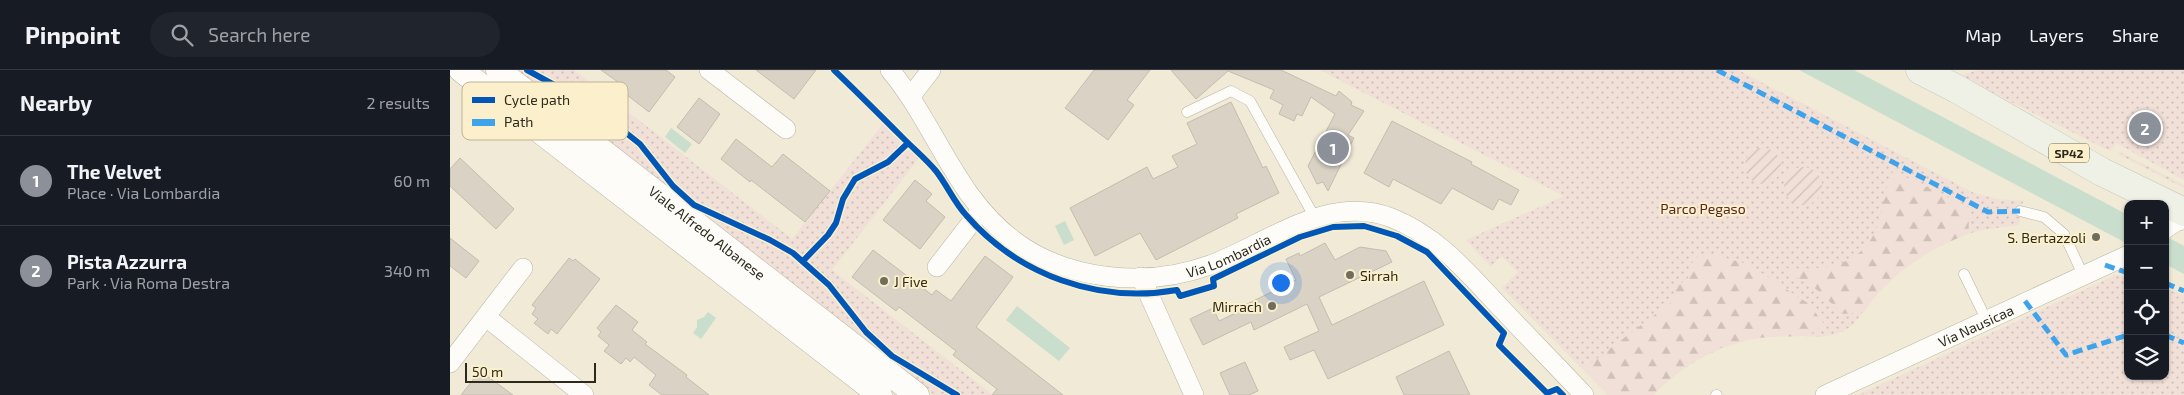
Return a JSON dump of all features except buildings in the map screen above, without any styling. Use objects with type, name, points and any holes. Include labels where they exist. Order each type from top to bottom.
[{"type":"main road","name":"SP42","points":[[1920,70],[2148,196],[2177,228]]},
{"type":"main road","name":"SP42","points":[[1957,89],[2110,157],[2184,195]]},
{"type":"main road","name":"SP42","points":[[2148,196],[2149,187],[2184,204]]},
{"type":"street","name":"Viale Alfredo Albanese","points":[[461,70],[476,82]]},
{"type":"street","name":"Viale Alfredo Albanese","points":[[498,70],[513,82]]},
{"type":"street","points":[[709,70],[786,129]]},
{"type":"street","name":"Via Lombardia","points":[[890,70],[911,96],[959,181],[981,210],[1013,240],[1052,261],[1094,274],[1114,277],[1169,276],[1212,264],[1315,218],[1340,212],[1373,213],[1389,217],[1425,234],[1454,258],[1584,395]]},
{"type":"street","points":[[911,96],[932,70]]},
{"type":"street","name":"Viale Alfredo Albanese","points":[[551,140],[880,395]]},
{"type":"street","name":"Viale Alfredo Albanese","points":[[588,140],[917,395]]},
{"type":"street","points":[[937,267],[981,210]]},
{"type":"street","name":"Via Nausicaa","points":[[1825,395],[2124,256]]},
{"type":"street","points":[[450,363],[523,268]]},
{"type":"street","points":[[1141,277],[1194,395]]},
{"type":"street","points":[[486,317],[584,395]]},
{"type":"lane","points":[[1187,112],[1232,91],[1250,101],[1315,218]]},
{"type":"lane","points":[[2020,211],[2044,217],[2064,234],[2083,275]]},
{"type":"lane","points":[[1964,274],[1986,319]]},
{"type":"green space","points":[[515,70],[574,70],[589,82],[530,82]]},
{"type":"green space","name":"Parco Pegaso","points":[[1320,70],[1738,70],[1974,193],[1997,199],[2023,201],[2019,225],[1986,229],[1967,234],[1942,244],[1918,258],[1885,284],[1850,327],[1837,334],[1818,337],[1784,335],[1747,340],[1713,352],[1697,361],[1682,370],[1653,395],[1608,395],[1502,288],[1518,272],[1501,256],[1491,267],[1466,240],[1564,196]]},
{"type":"green space","points":[[1978,70],[2184,70],[2184,180],[2116,143],[2110,151],[1963,78],[1965,74]]},
{"type":"green space","points":[[628,112],[792,239],[883,124],[919,158],[832,270],[993,395],[934,395],[605,140],[628,140]]},
{"type":"green space","points":[[1763,148],[1770,149],[1776,153],[1780,159],[1780,173],[1776,179],[1770,183],[1763,184],[1756,183],[1750,179],[1746,173],[1745,166],[1746,159],[1750,153],[1756,149]]},
{"type":"green space","points":[[2120,152],[2184,185],[2184,188],[2118,154]]},
{"type":"green space","points":[[1803,167],[1817,172],[1822,186],[1817,200],[1803,205],[1789,200],[1784,186],[1789,172]]},
{"type":"green space","points":[[1893,171],[1970,208],[1968,234],[1923,256],[1910,265],[1885,286],[1864,312],[1843,314],[1816,289],[1780,268],[1828,267],[1842,263],[1855,256],[1866,246],[1874,233],[1882,214],[1884,197]]},
{"type":"green space","points":[[1710,254],[1748,264],[1809,304],[1824,324],[1808,335],[1759,338],[1729,345],[1688,366],[1653,395],[1608,395],[1583,369],[1673,301],[1675,288],[1688,278],[1692,263],[1698,256]]},
{"type":"green space","points":[[2116,275],[2124,277],[2124,380],[2169,380],[2169,289],[2184,295],[2184,395],[1858,395]]},
{"type":"shaded area","points":[[1799,70],[1854,70],[2124,213],[2124,242]]},
{"type":"shaded area","points":[[671,128],[692,144],[685,153],[665,137]]},
{"type":"shaded area","points":[[1065,221],[1074,240],[1064,245],[1055,226]]},
{"type":"shaded area","points":[[2169,238],[2184,246],[2184,274],[2169,266]]},
{"type":"shaded area","points":[[1017,306],[1070,348],[1059,361],[1006,320]]},
{"type":"shaded area","points":[[708,312],[716,318],[701,339],[693,333],[697,327],[697,320],[704,317]]},
{"type":"marked path","points":[[1717,70],[1988,212],[2020,211]]},
{"type":"marked path","points":[[2105,265],[2124,272]]},
{"type":"marked path","points":[[2169,285],[2184,291]]},
{"type":"marked path","points":[[2025,301],[2066,355],[2124,336]]},
{"type":"marked path","points":[[2169,337],[2184,343]]},
{"type":"cycle path","points":[[527,70],[549,82]]},
{"type":"cycle path","points":[[834,70],[932,167],[962,210],[987,236],[1010,254],[1035,269],[1061,280],[1089,288],[1118,293],[1177,290],[1180,296],[1214,286],[1213,279],[1300,237],[1333,227],[1364,226],[1397,236],[1427,252],[1504,333],[1499,345],[1547,393],[1557,389],[1563,395]]},
{"type":"cycle path","points":[[628,134],[640,144],[673,186],[694,205],[770,240],[793,253],[829,285],[866,332],[892,356],[957,395]]},
{"type":"cycle path","points":[[803,261],[828,235],[836,223],[843,199],[855,179],[888,162],[908,143]]},
{"type":"place","name":"Pista Azzurra","points":[[2145,128]]},
{"type":"place","name":"The Velvet","points":[[1333,148]]},
{"type":"place","name":"S. Bertazzoli","points":[[2096,237]]},
{"type":"place","name":"Sirrah","points":[[1350,275]]},
{"type":"place","name":"J Five","points":[[884,281]]},
{"type":"place","name":"Mirrach","points":[[1272,306]]}]
